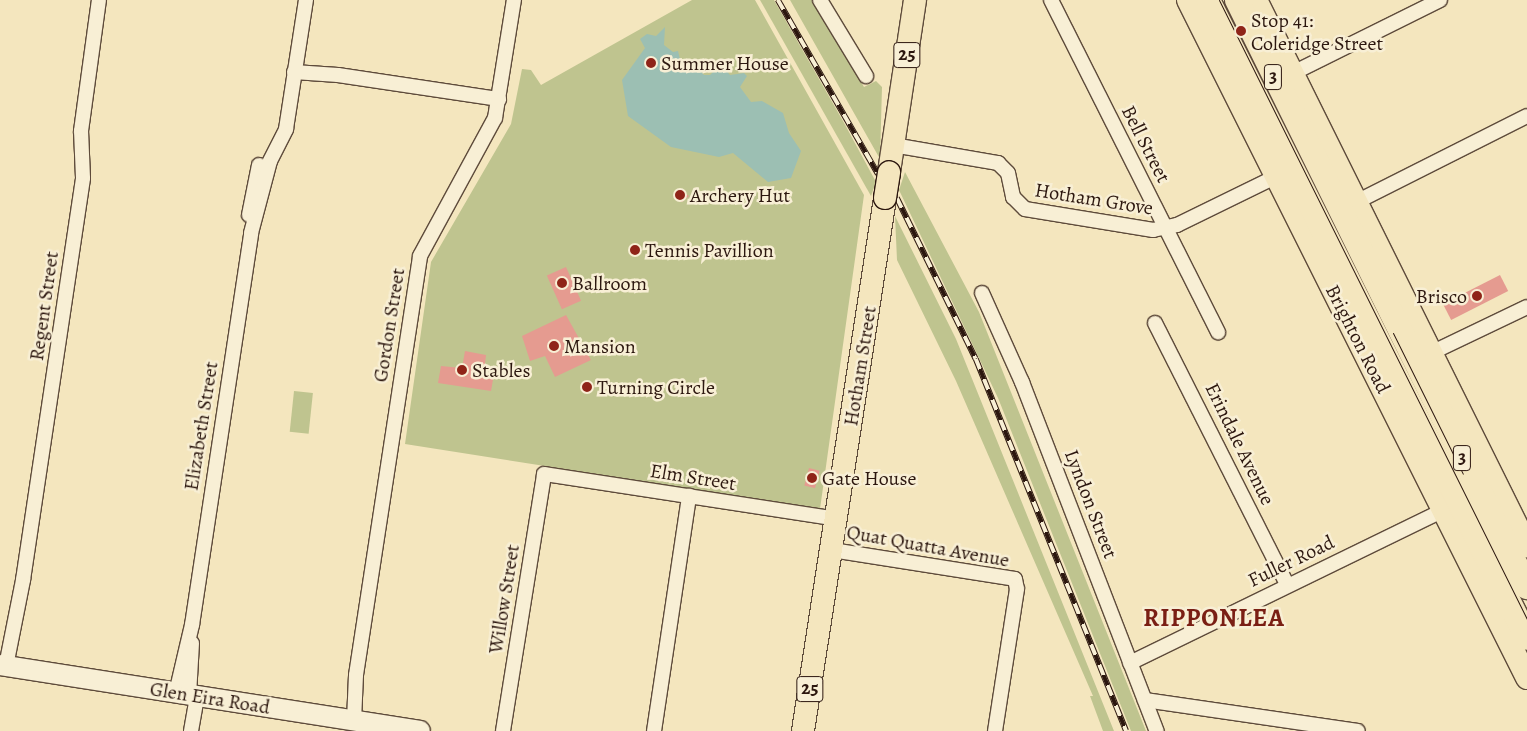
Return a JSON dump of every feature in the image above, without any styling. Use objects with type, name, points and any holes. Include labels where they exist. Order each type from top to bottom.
[{"type":"highway","name":"Brighton Road","points":[[1237,0],[1310,153],[1354,265],[1519,569]]},
{"type":"highway","name":"Brighton Road","points":[[1198,4],[1354,265],[1519,569],[1527,638]]},
{"type":"main road","name":"Hotham Street","points":[[804,731],[916,0]]},
{"type":"main road","name":"Brighton Road","points":[[1256,0],[1494,480],[1519,569]]},
{"type":"main road","name":"Brighton Road","points":[[1198,4],[1313,250],[1527,678]]},
{"type":"main road","points":[[1310,153],[1312,112]]},
{"type":"main road","points":[[1313,250],[1354,265],[1401,291]]},
{"type":"main road","points":[[1494,480],[1494,522]]},
{"type":"main road","name":"Glen Eira Road","points":[[7,666],[349,723],[420,731]]},
{"type":"street","name":"Regent Street","points":[[7,666],[17,618],[83,178],[81,132],[100,0]]},
{"type":"street","name":"Elizabeth Street","points":[[191,731],[187,695],[192,625],[251,233],[270,161],[286,129],[306,0]]},
{"type":"street","name":"Gordon Street","points":[[349,723],[420,256],[494,118],[499,99],[514,0]]},
{"type":"street","points":[[820,0],[866,76]]},
{"type":"street","name":"Bell Street","points":[[1051,0],[1218,332]]},
{"type":"street","points":[[1292,73],[1440,0]]},
{"type":"street","points":[[295,68],[499,99]]},
{"type":"street","points":[[1356,202],[1527,116]]},
{"type":"street","name":"Hotham Grove","points":[[894,145],[998,163],[1009,175],[1016,201],[1028,210],[1167,229],[1277,176]]},
{"type":"street","name":"Lyndon Street","points":[[982,294],[1022,382],[1157,731]]},
{"type":"street","points":[[1431,353],[1527,307]]},
{"type":"street","name":"Erindale Avenue","points":[[1155,323],[1287,584]]},
{"type":"street","name":"Elm Street","points":[[544,474],[836,519]]},
{"type":"street","name":"Willow Street","points":[[503,731],[544,474]]},
{"type":"street","points":[[654,731],[689,496]]},
{"type":"street","name":"Fuller Road","points":[[1130,663],[1287,584],[1444,510]]},
{"type":"street","name":"Quat Quatta Avenue","points":[[832,550],[1015,579],[1017,589],[995,731]]},
{"type":"street","points":[[1145,700],[1358,731]]},
{"type":"green space","points":[[692,0],[755,0],[864,195],[820,509],[405,444],[431,262],[511,124],[522,69],[531,70],[541,85]]},
{"type":"green space","points":[[760,0],[774,0],[843,121],[876,182],[871,196]]},
{"type":"green space","points":[[790,0],[812,0],[864,87],[876,81],[882,87],[880,159]]},
{"type":"green space","points":[[905,172],[979,312],[1146,731],[1131,731],[998,398],[899,190]]},
{"type":"green space","points":[[895,216],[956,339],[1114,731],[1103,731],[1090,696],[1093,696],[956,381],[897,260]]},
{"type":"green space","points":[[294,391],[313,393],[309,434],[290,432]]},
{"type":"water","points":[[665,27],[664,45],[673,52],[678,51],[682,67],[689,69],[693,63],[704,75],[710,75],[721,64],[730,75],[744,73],[747,76],[740,87],[751,102],[762,101],[783,113],[789,133],[801,151],[791,178],[768,182],[733,153],[719,157],[671,147],[628,116],[622,80],[645,48],[640,39],[647,34],[656,36]]},
{"type":"building","name":"Archery Hut","points":[[678,189],[689,196],[682,202],[673,197]]},
{"type":"building","name":"Ballroom","points":[[566,267],[581,301],[562,309],[547,276]]},
{"type":"building","name":"Brisco","points":[[1500,275],[1508,291],[1451,320],[1443,304]]},
{"type":"building","name":"Mansion","points":[[566,315],[591,360],[555,377],[545,356],[530,361],[522,336]]},
{"type":"building","name":"Stables","points":[[465,351],[486,355],[484,373],[494,374],[491,391],[438,383],[441,366],[462,368]]},
{"type":"building","name":"Gate House","points":[[809,468],[820,471],[815,488],[804,485]]},
{"type":"tram line","points":[[1219,0],[1527,619]]},
{"type":"tram line","points":[[1393,333],[1463,474]]},
{"type":"railway","points":[[778,0],[878,174]]},
{"type":"railway","points":[[897,198],[976,359],[1126,731]]},
{"type":"place","name":"Stop 41: Coleridge Street","points":[[1241,31]]},
{"type":"place","name":"Summer House","points":[[651,63]]},
{"type":"place","name":"Archery Hut","points":[[680,195]]},
{"type":"place","name":"Tennis Pavillion","points":[[635,250]]},
{"type":"place","name":"Ballroom","points":[[562,283]]},
{"type":"place","name":"Brisco","points":[[1477,296]]},
{"type":"place","name":"Mansion","points":[[554,346]]},
{"type":"place","name":"Stables","points":[[462,370]]},
{"type":"place","name":"Turning Circle","points":[[587,387]]},
{"type":"place","name":"Gate House","points":[[812,478]]},
{"type":"district","name":"RIPPONLEA","points":[[1214,618]]}]
